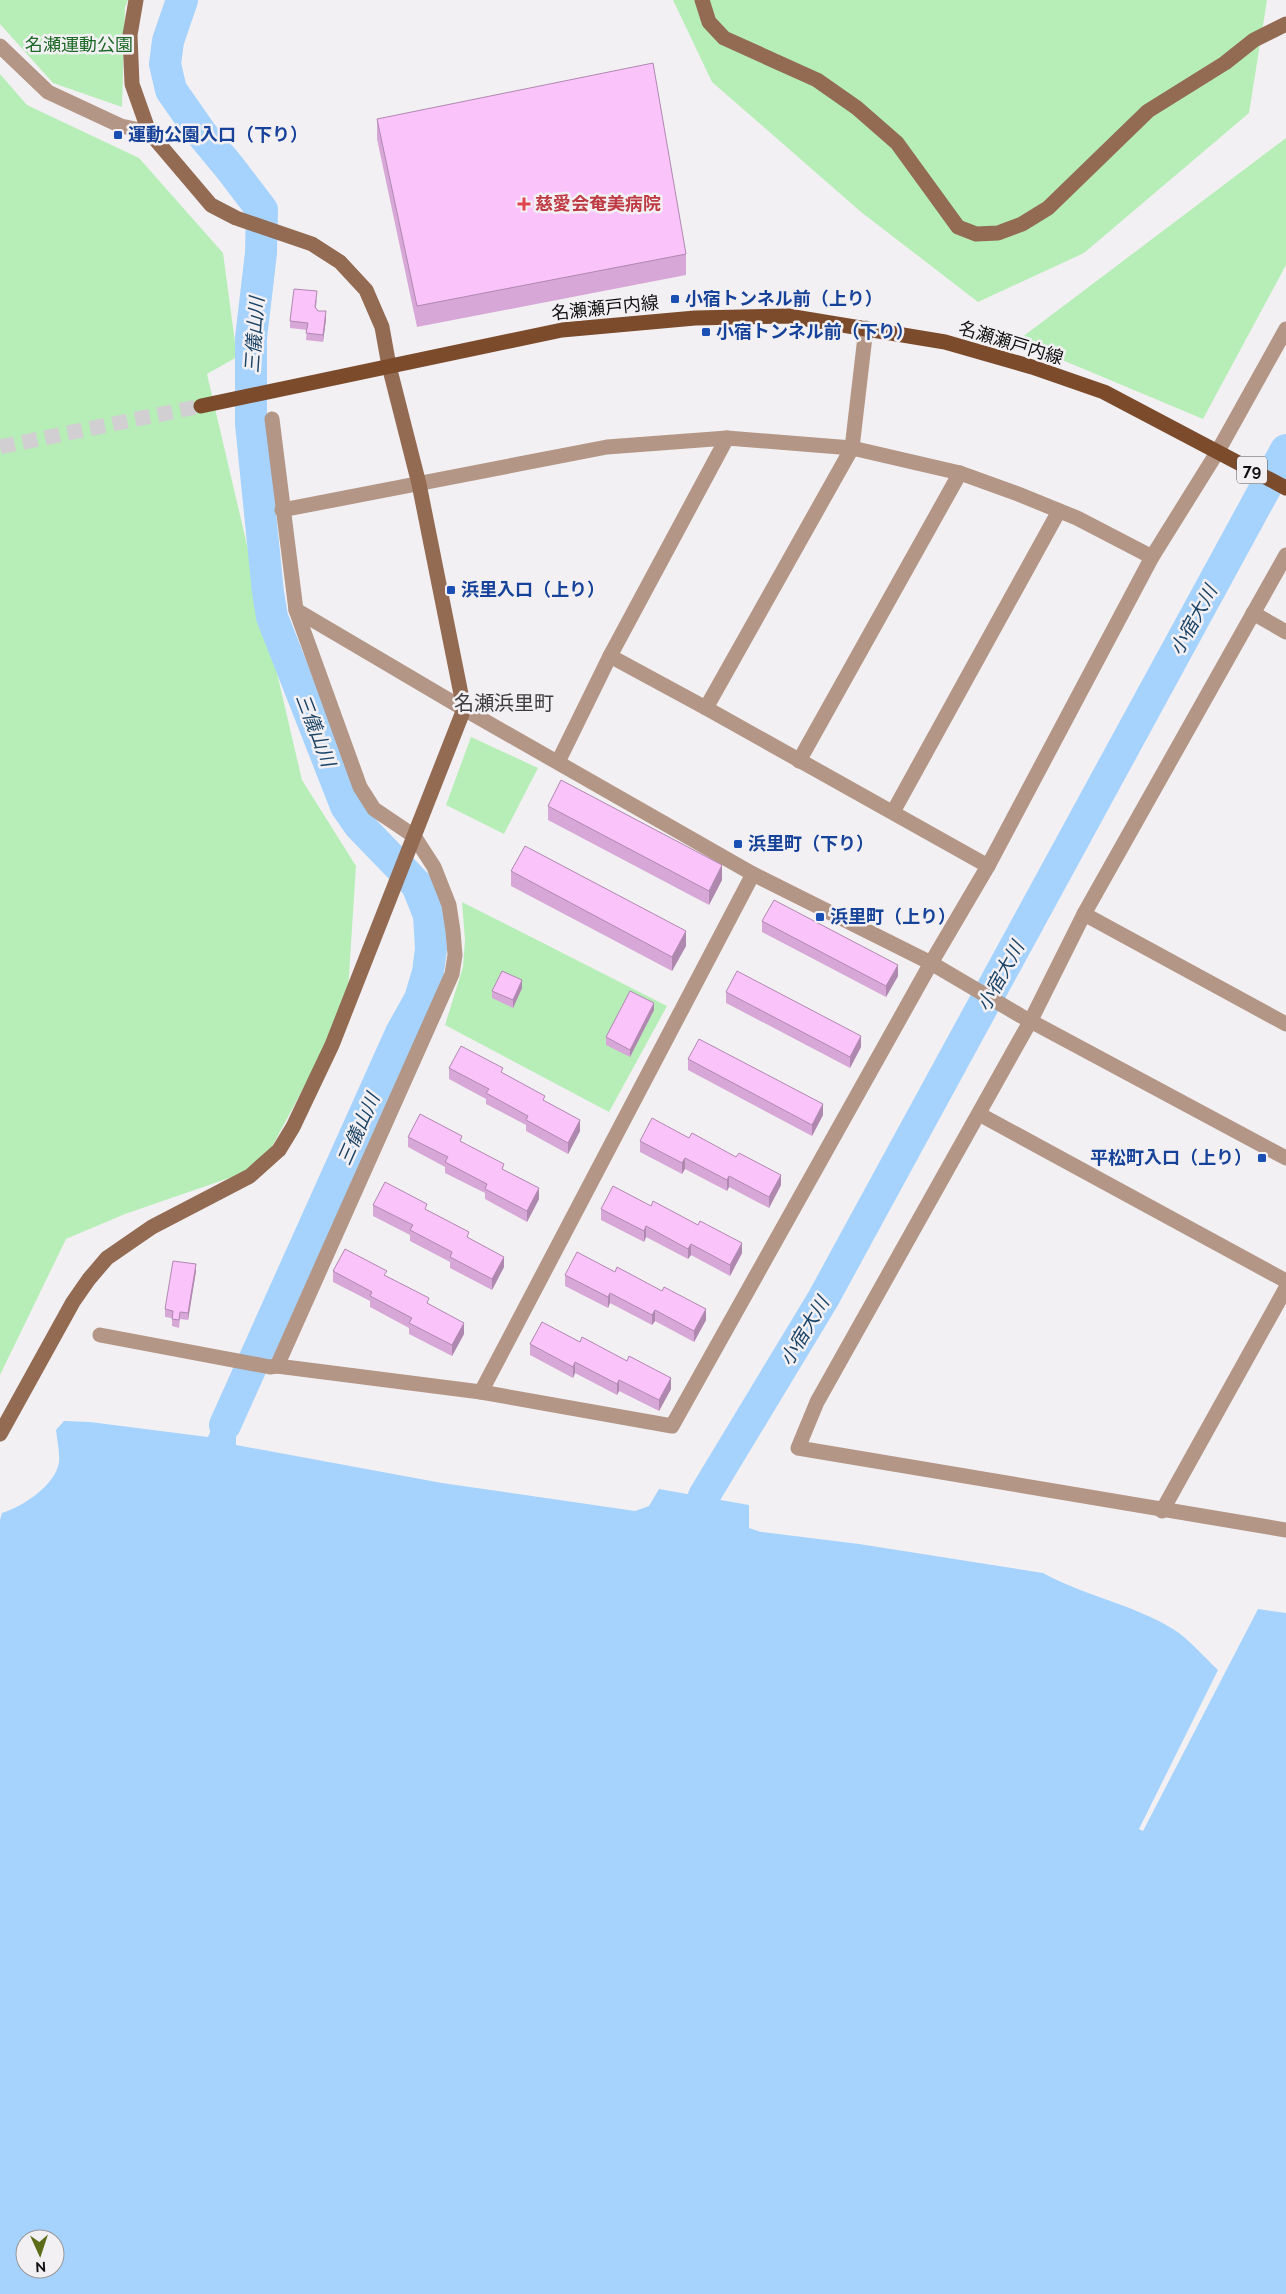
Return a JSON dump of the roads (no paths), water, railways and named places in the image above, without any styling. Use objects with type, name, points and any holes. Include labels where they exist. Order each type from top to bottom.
[{"type":"main road","name":"名瀬瀬戸内線","points":[[201,406],[562,330],[685,319],[788,316],[944,342],[1104,392],[1286,488]]},
{"type":"street","points":[[0,1434],[73,1302],[107,1258],[152,1228],[250,1176],[279,1150],[293,1127],[332,1045],[464,709],[419,484],[389,366],[382,327],[366,290],[340,262],[312,244],[236,218],[211,205],[149,132],[132,84],[130,35],[136,0]]},
{"type":"street","points":[[702,0],[709,22],[724,38],[817,80],[857,108],[897,143],[958,227],[976,234],[998,233],[1022,224],[1048,208],[1148,111],[1225,63],[1254,40],[1286,24]]},
{"type":"street","points":[[0,46],[48,92],[121,126],[149,132]]},
{"type":"street","points":[[706,708],[852,448],[866,328]]},
{"type":"street","points":[[100,1335],[274,1366],[481,1392],[672,1426],[937,967],[988,866],[1152,557],[1218,451],[1286,329]]},
{"type":"street","points":[[272,418],[296,610],[360,787],[374,809],[413,840],[434,867],[449,905],[455,955],[452,974],[274,1366]]},
{"type":"street","points":[[558,762],[610,656],[727,438]]},
{"type":"street","points":[[282,510],[607,447],[727,438],[852,448],[960,473],[1077,518],[1152,557]]},
{"type":"street","points":[[799,761],[960,473]]},
{"type":"street","points":[[893,812],[1059,512]]},
{"type":"street","points":[[1286,555],[1026,1018],[978,1114],[817,1402],[798,1448],[1286,1530]]},
{"type":"street","points":[[296,610],[464,709],[754,874],[937,967],[1026,1018],[1286,1158]]},
{"type":"street","points":[[1253,613],[1286,632]]},
{"type":"street","points":[[610,656],[988,866]]},
{"type":"street","points":[[481,1392],[754,874]]},
{"type":"street","points":[[1084,914],[1286,1024]]},
{"type":"street","points":[[978,1114],[1286,1281]]},
{"type":"street","points":[[1162,1510],[1286,1288]]},
{"type":"water","points":[[64,1421],[90,1422],[208,1437],[214,1423],[236,1428],[236,1445],[442,1483],[635,1511],[649,1506],[659,1489],[749,1505],[749,1528],[761,1532],[859,1544],[1043,1573],[1075,1588],[1157,1620],[1179,1633],[1218,1670],[1139,1829],[1143,1831],[1258,1609],[1286,1613],[1286,2294],[0,2294],[0,1520],[2,1513],[19,1506],[37,1494],[52,1479],[57,1471],[59,1451],[56,1430]]},
{"type":"waterway","name":"三儀山川","points":[[182,0],[168,41],[165,64],[171,90],[201,133],[262,210],[261,253],[251,338],[251,424],[272,617],[346,806],[360,826],[417,885],[429,915],[431,949],[428,972],[420,999],[401,1033],[225,1425]]},
{"type":"waterway","name":"小宿大川","points":[[704,1496],[823,1299],[1286,450]]},
{"type":"tunnel","points":[[0,447],[201,406]]},
{"type":"place","name":"運動公園入口（下り）","points":[[118,135]]},
{"type":"place","name":"慈愛会奄美病院","points":[[524,204]]},
{"type":"place","name":"小宿トンネル前（上り）","points":[[675,299]]},
{"type":"place","name":"小宿トンネル前（下り）","points":[[706,332]]},
{"type":"place","name":"浜里入口（上り）","points":[[451,590]]},
{"type":"place","name":"浜里町（下り）","points":[[738,844]]},
{"type":"place","name":"浜里町（上り）","points":[[820,917]]},
{"type":"place","name":"平松町入口（上り）","points":[[1262,1158]]},
{"type":"district","name":"名瀬浜里町","points":[[504,703]]},
{"type":"park label","name":"名瀬運動公園","points":[[79,45]]}]
